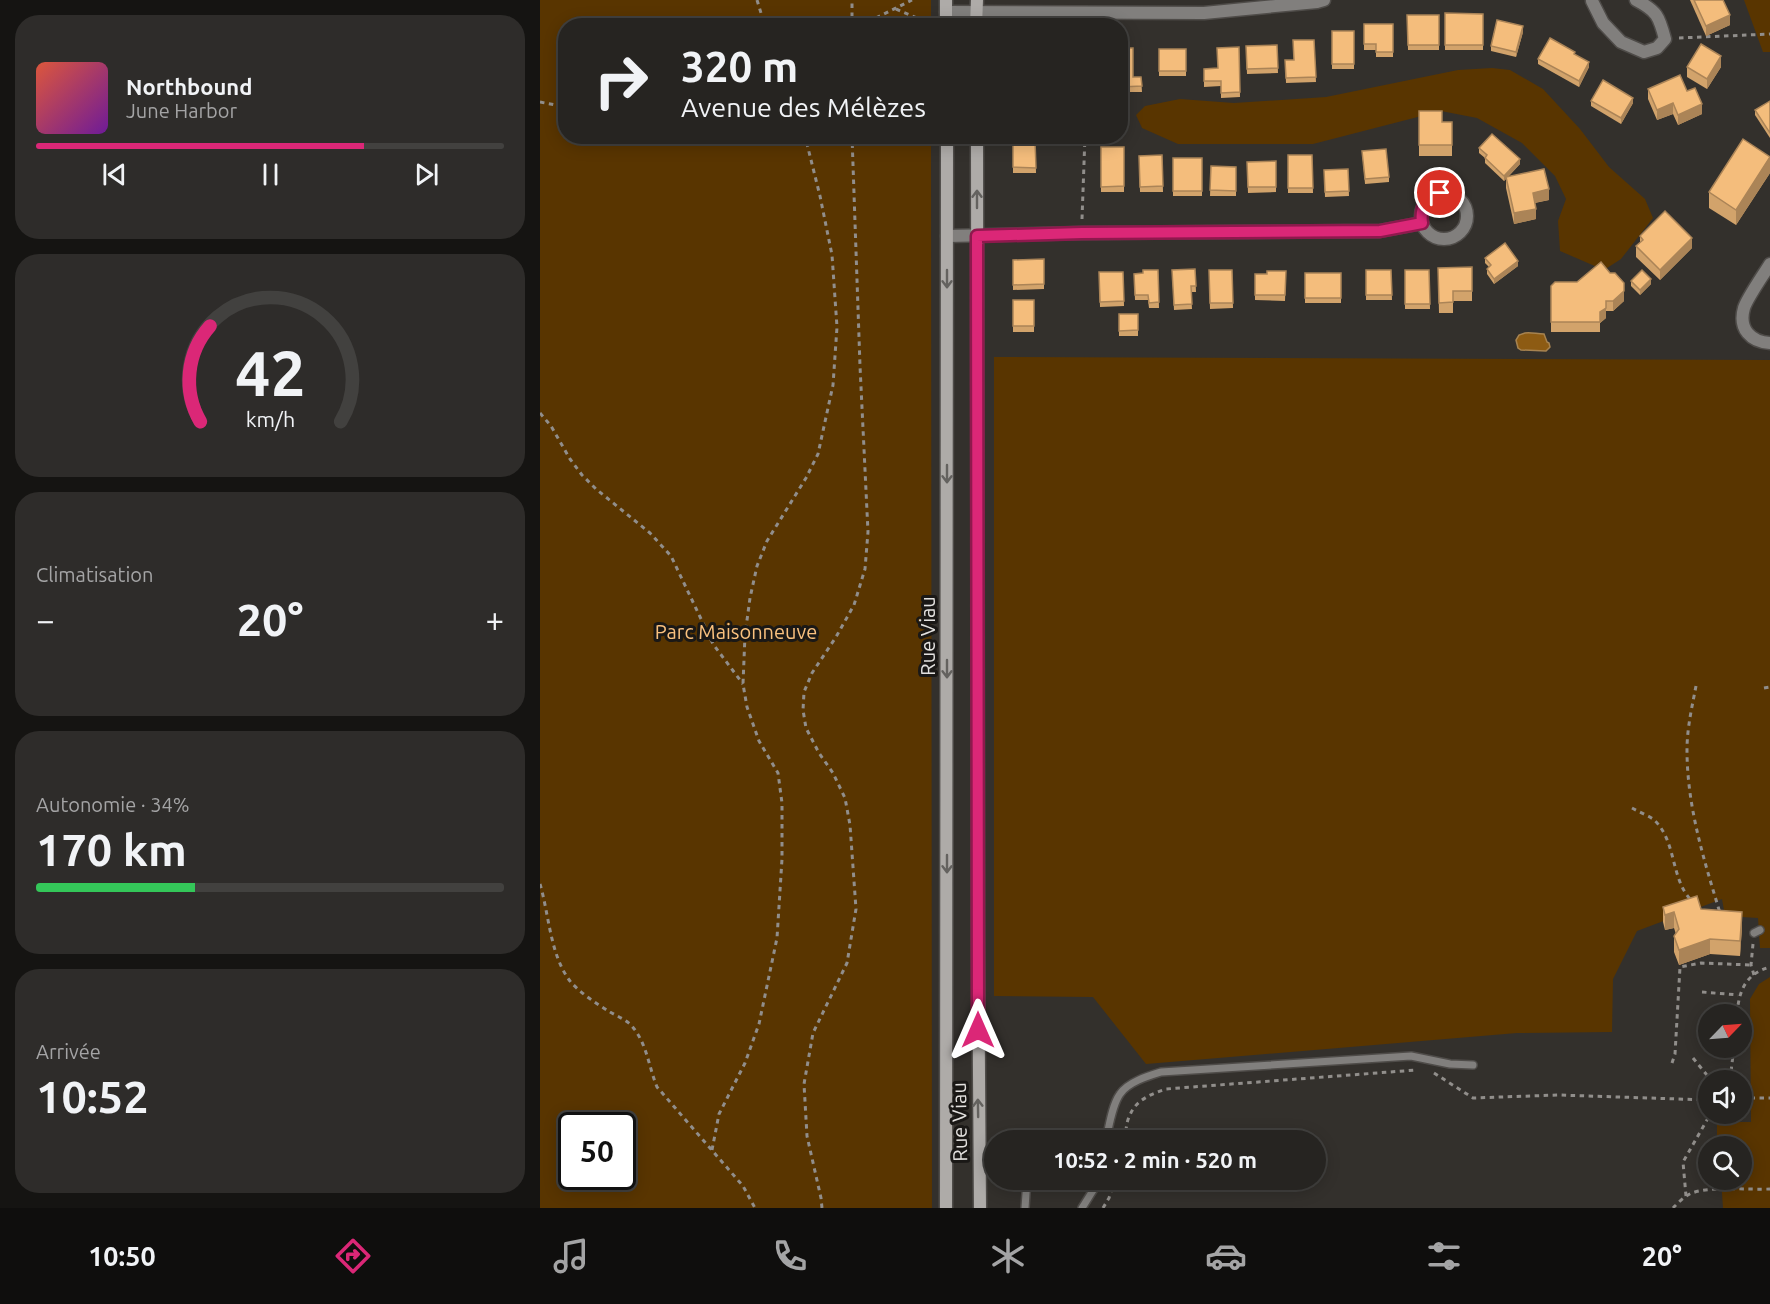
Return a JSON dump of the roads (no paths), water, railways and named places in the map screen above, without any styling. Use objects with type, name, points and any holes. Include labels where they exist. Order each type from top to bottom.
[{"type":"main road","name":"Rue Viau","points":[[946,1208],[947,144]]},
{"type":"main road","name":"Rue Viau","points":[[977,144],[980,1208]]},
{"type":"street","points":[[946,6],[1204,13],[1324,0]]},
{"type":"street","points":[[1591,0],[1603,24],[1621,42],[1644,52],[1657,48],[1665,39],[1660,20],[1650,7],[1636,0]]},
{"type":"street","points":[[947,236],[1380,231],[1422,223]]},
{"type":"street","points":[[1770,264],[1744,308],[1743,324],[1748,335],[1760,342],[1770,343]]},
{"type":"lane","points":[[1108,1130],[1120,1095],[1131,1084],[1161,1072],[1411,1056],[1450,1064],[1473,1065]]},
{"type":"lane","points":[[1024,1208],[1026,1190]]},
{"type":"lane","points":[[1082,1208],[1091,1190]]},
{"type":"park label","name":"Parc Maisonneuve","points":[[736,631]]}]
